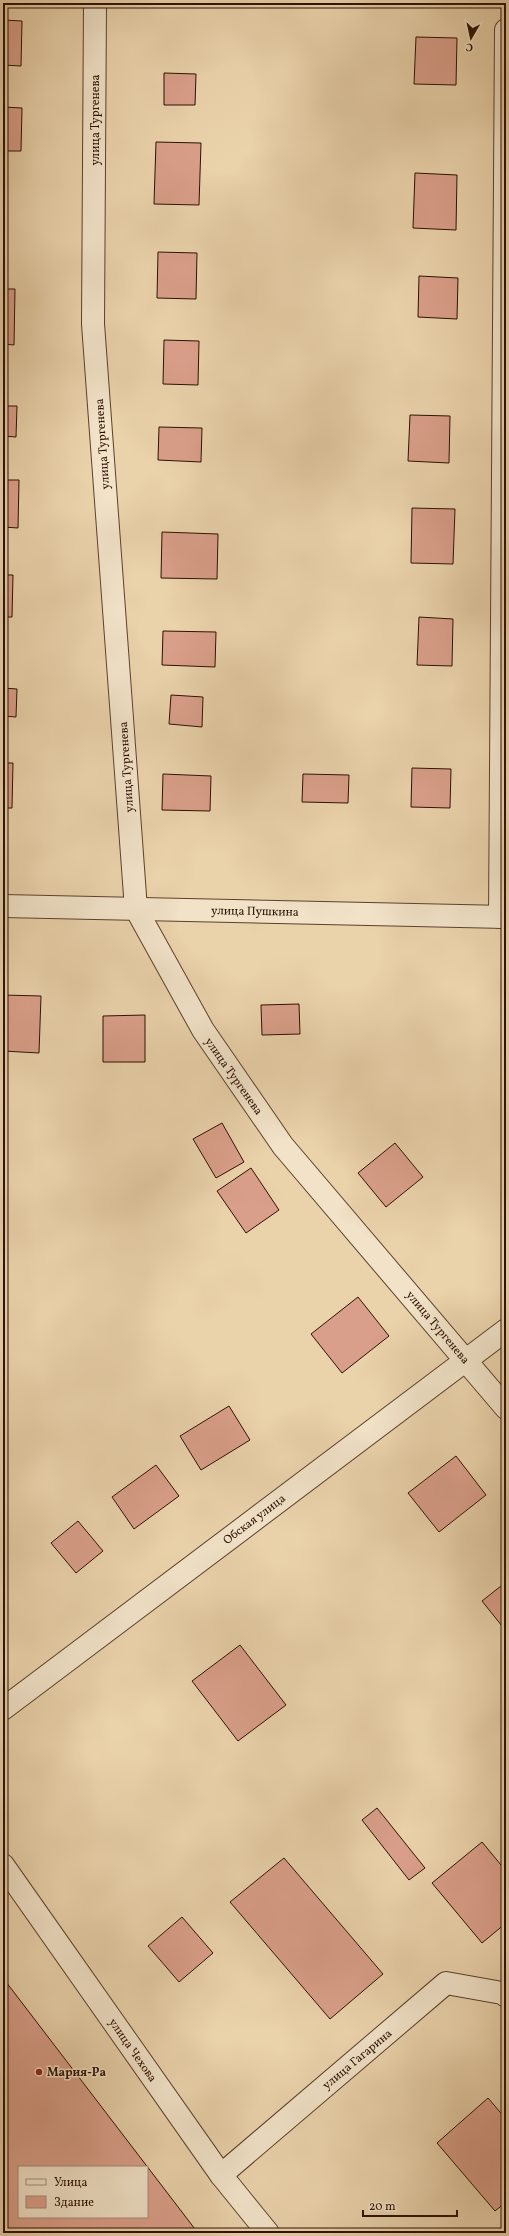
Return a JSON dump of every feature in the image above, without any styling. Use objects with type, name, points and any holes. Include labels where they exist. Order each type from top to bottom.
[{"type":"street","name":"улица Тургенева","points":[[95,3],[93,324],[136,909],[203,1030],[283,1146],[506,1408]]},
{"type":"street","points":[[503,917],[506,30]]},
{"type":"street","name":"улица Пушкина","points":[[3,906],[503,917]]},
{"type":"street","name":"Обская улица","points":[[3,1709],[506,1330]]},
{"type":"street","name":"улица Чехова","points":[[3,1865],[221,2175],[268,2233]]},
{"type":"street","name":"улица Гагарина","points":[[221,2175],[446,1983],[502,1993],[506,1996]]},
{"type":"building","points":[[3,20],[22,21],[21,66],[3,65]]},
{"type":"building","points":[[416,37],[457,38],[456,85],[414,84]]},
{"type":"building","points":[[164,73],[196,74],[195,105],[164,105]]},
{"type":"building","points":[[3,107],[22,108],[21,151],[3,151]]},
{"type":"building","points":[[156,142],[201,143],[199,205],[154,204]]},
{"type":"building","points":[[415,173],[457,175],[456,230],[413,228]]},
{"type":"building","points":[[158,252],[197,253],[196,299],[157,298]]},
{"type":"building","points":[[419,276],[458,278],[457,319],[418,317]]},
{"type":"building","points":[[3,289],[15,289],[14,345],[3,344]]},
{"type":"building","points":[[164,340],[199,341],[198,385],[163,384]]},
{"type":"building","points":[[3,406],[17,406],[16,437],[3,436]]},
{"type":"building","points":[[410,415],[450,416],[449,463],[408,461]]},
{"type":"building","points":[[159,427],[202,428],[201,462],[158,460]]},
{"type":"building","points":[[3,480],[19,480],[18,528],[3,527]]},
{"type":"building","points":[[412,508],[455,509],[453,564],[411,563]]},
{"type":"building","points":[[162,532],[218,534],[217,579],[161,578]]},
{"type":"building","points":[[3,575],[13,575],[12,617],[3,617]]},
{"type":"building","points":[[419,617],[453,619],[452,666],[417,665]]},
{"type":"building","points":[[163,631],[216,632],[215,667],[162,665]]},
{"type":"building","points":[[3,688],[17,689],[16,717],[3,716]]},
{"type":"building","points":[[171,695],[203,697],[202,727],[169,724]]},
{"type":"building","points":[[3,763],[13,763],[12,808],[3,808]]},
{"type":"building","points":[[412,768],[451,769],[450,808],[411,807]]},
{"type":"building","points":[[163,774],[211,776],[210,811],[162,810]]},
{"type":"building","points":[[303,774],[349,775],[348,803],[302,802]]},
{"type":"building","points":[[3,995],[41,996],[39,1053],[3,1051]]},
{"type":"building","points":[[299,1004],[300,1034],[262,1035],[261,1005]]},
{"type":"building","points":[[145,1015],[145,1062],[103,1062],[103,1016]]},
{"type":"building","points":[[222,1123],[244,1162],[216,1178],[193,1139]]},
{"type":"building","points":[[395,1143],[423,1177],[386,1207],[358,1173]]},
{"type":"building","points":[[251,1168],[279,1210],[246,1233],[217,1191]]},
{"type":"building","points":[[358,1297],[389,1336],[342,1373],[311,1334]]},
{"type":"building","points":[[229,1406],[250,1440],[201,1470],[180,1436]]},
{"type":"building","points":[[456,1456],[486,1495],[439,1532],[408,1493]]},
{"type":"building","points":[[156,1465],[179,1496],[134,1529],[112,1497]]},
{"type":"building","points":[[78,1521],[103,1551],[76,1573],[51,1543]]},
{"type":"building","points":[[506,1582],[506,1631],[482,1601]]},
{"type":"building","points":[[240,1645],[286,1705],[238,1741],[192,1681]]},
{"type":"building","points":[[377,1808],[425,1868],[409,1880],[362,1820]]},
{"type":"building","points":[[482,1842],[506,1871],[506,1923],[482,1943],[432,1883]]},
{"type":"building","points":[[284,1858],[383,1974],[330,2019],[230,1902]]},
{"type":"building","points":[[182,1917],[213,1953],[179,1982],[148,1946]]},
{"type":"building","name":"Мария-Ра","points":[[3,1978],[147,2166],[18,2166],[18,2218],[148,2218],[148,2168],[198,2233],[3,2233]]},
{"type":"building","points":[[488,2098],[506,2119],[506,2202],[495,2211],[437,2143]]},
{"type":"place","name":"Мария-Ра","points":[[39,2072]]}]
